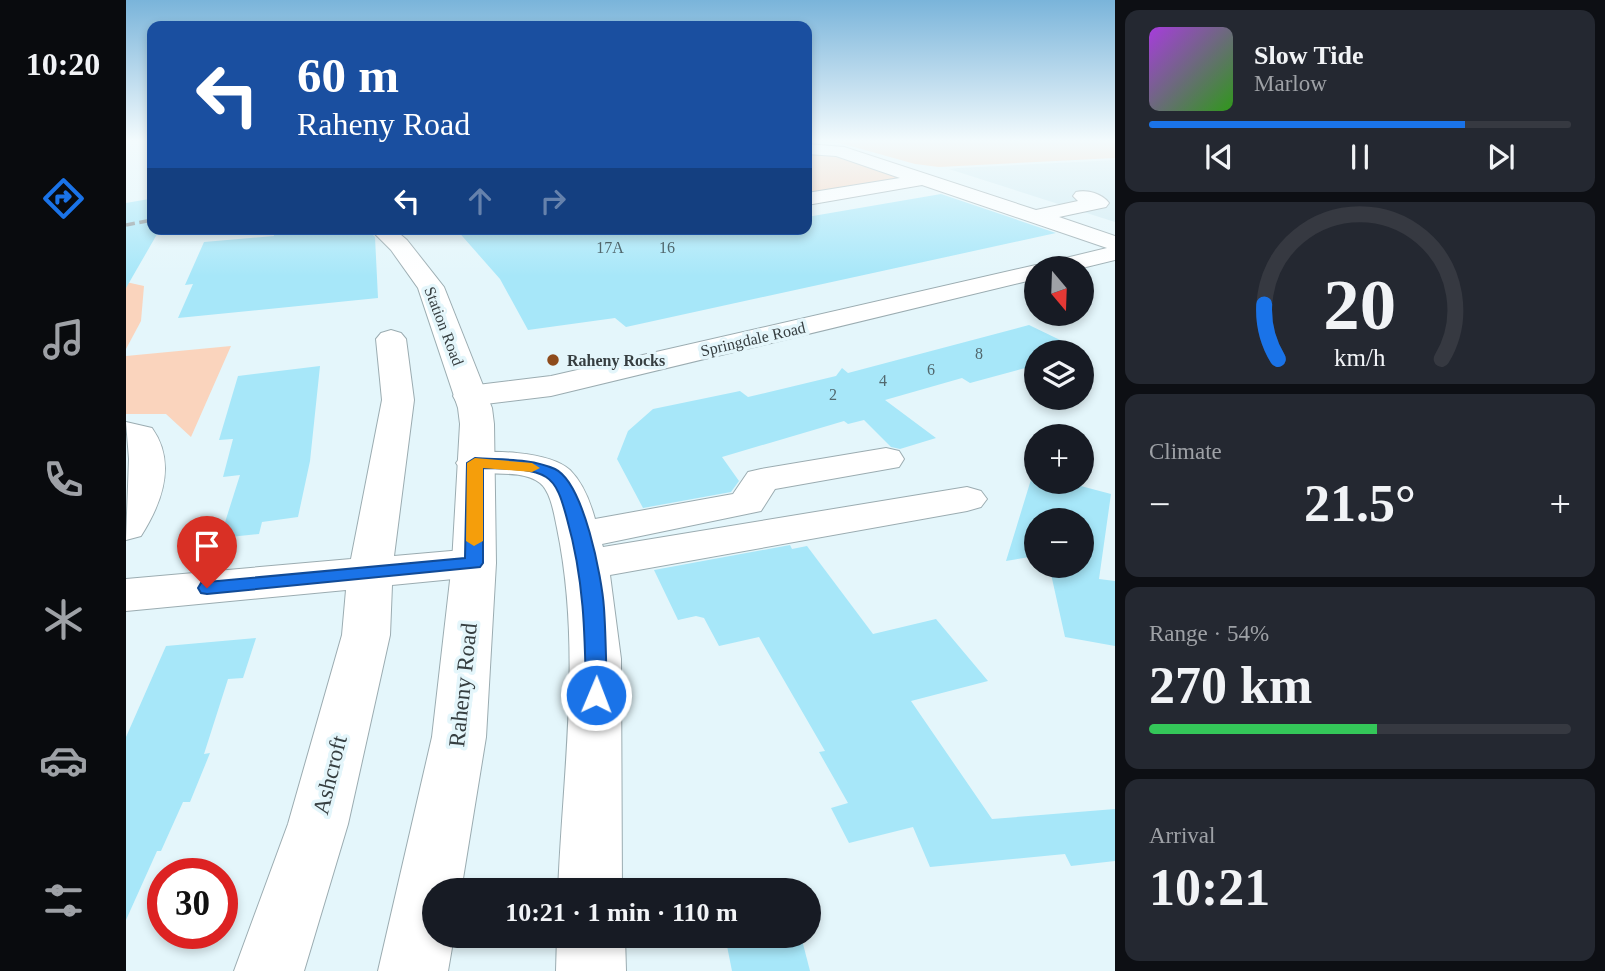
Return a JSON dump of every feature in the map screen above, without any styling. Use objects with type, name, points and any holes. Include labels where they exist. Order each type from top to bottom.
[{"type":"street","points":[[812,198],[891,185]]},
{"type":"street","points":[[940,185],[1115,243]]},
{"type":"street","points":[[1035,216],[1099,203],[1083,196]]},
{"type":"street","name":"Station Road","points":[[388,235],[399,245],[431,287],[469,397]]},
{"type":"street","points":[[1094,258],[1115,253]]},
{"type":"street","name":"Springdale Road","points":[[469,397],[551,386],[1024,275]]},
{"type":"street","name":"Ashcroft","points":[[270,971],[318,824],[366,635],[370,574],[398,400],[391,340]]},
{"type":"street","name":"Raheny Road","points":[[413,971],[460,737],[474,563],[477,424],[475,408],[469,397]]},
{"type":"street","points":[[126,433],[140,435],[148,449],[148,472],[126,527]]},
{"type":"street","points":[[584,549],[747,503],[761,480],[886,459]]},
{"type":"street","points":[[475,463],[529,467],[551,473],[562,485],[570,502],[584,549],[594,606],[597,667],[590,878]]},
{"type":"street","points":[[584,549],[967,499]]},
{"type":"street","points":[[126,595],[474,563]]},
{"type":"street","points":[[591,948],[591,971]]},
{"type":"shaded area","points":[[812,185],[860,185],[812,194]]},
{"type":"shaded area","points":[[1000,185],[1115,185],[1115,222]]},
{"type":"shaded area","points":[[126,282],[144,286],[141,321],[126,349]]},
{"type":"shaded area","points":[[231,346],[191,437],[166,414],[126,414],[126,356]]},
{"type":"building","points":[[941,194],[1056,233],[626,327],[615,318],[528,330],[500,279],[461,235],[812,235],[812,216]]},
{"type":"building","points":[[147,199],[147,235],[157,235],[126,288],[126,203]]},
{"type":"building","points":[[373,235],[378,298],[178,318],[193,284],[185,285],[204,242],[274,236]]},
{"type":"building","points":[[1025,326],[1031,326],[1060,340],[1024,340],[1024,368],[970,383],[962,378],[885,400],[936,438],[900,449],[891,447],[864,420],[848,424],[844,421],[722,457],[739,481],[731,492],[643,508],[617,459],[628,431],[653,409],[740,391],[748,397],[836,376],[842,368],[848,373]]},
{"type":"building","points":[[320,366],[310,461],[298,517],[262,522],[259,534],[220,538],[240,475],[223,477],[233,439],[219,440],[238,376]]},
{"type":"building","points":[[1094,489],[1111,494],[1099,579],[1115,581],[1115,646],[1065,637],[1052,578],[1094,578],[1094,508],[1024,508],[1024,558],[1006,561],[1027,494],[1094,494]]},
{"type":"building","points":[[790,545],[792,549],[807,546],[873,634],[936,619],[988,681],[911,701],[992,819],[1115,809],[1115,861],[1071,866],[1065,854],[930,867],[913,827],[849,843],[831,808],[848,803],[819,752],[825,751],[759,637],[719,646],[704,618],[696,616],[678,620],[654,570]]},
{"type":"building","points":[[256,638],[243,678],[228,679],[204,754],[210,753],[190,802],[183,802],[161,851],[157,851],[154,858],[147,858],[147,873],[126,920],[126,737],[166,646]]},
{"type":"building","points":[[727,948],[804,948],[810,971],[732,971]]},
{"type":"railway","points":[[126,225],[147,221]]},
{"type":"slow traffic","points":[[474,541],[475,463],[532,468]]},
{"type":"place","name":"Raheny Rocks","points":[[553,360]]},
{"type":"route","points":[[207,588],[474,563],[475,463],[529,467],[551,473],[562,485],[570,502],[585,552],[594,606],[596,695]]}]
